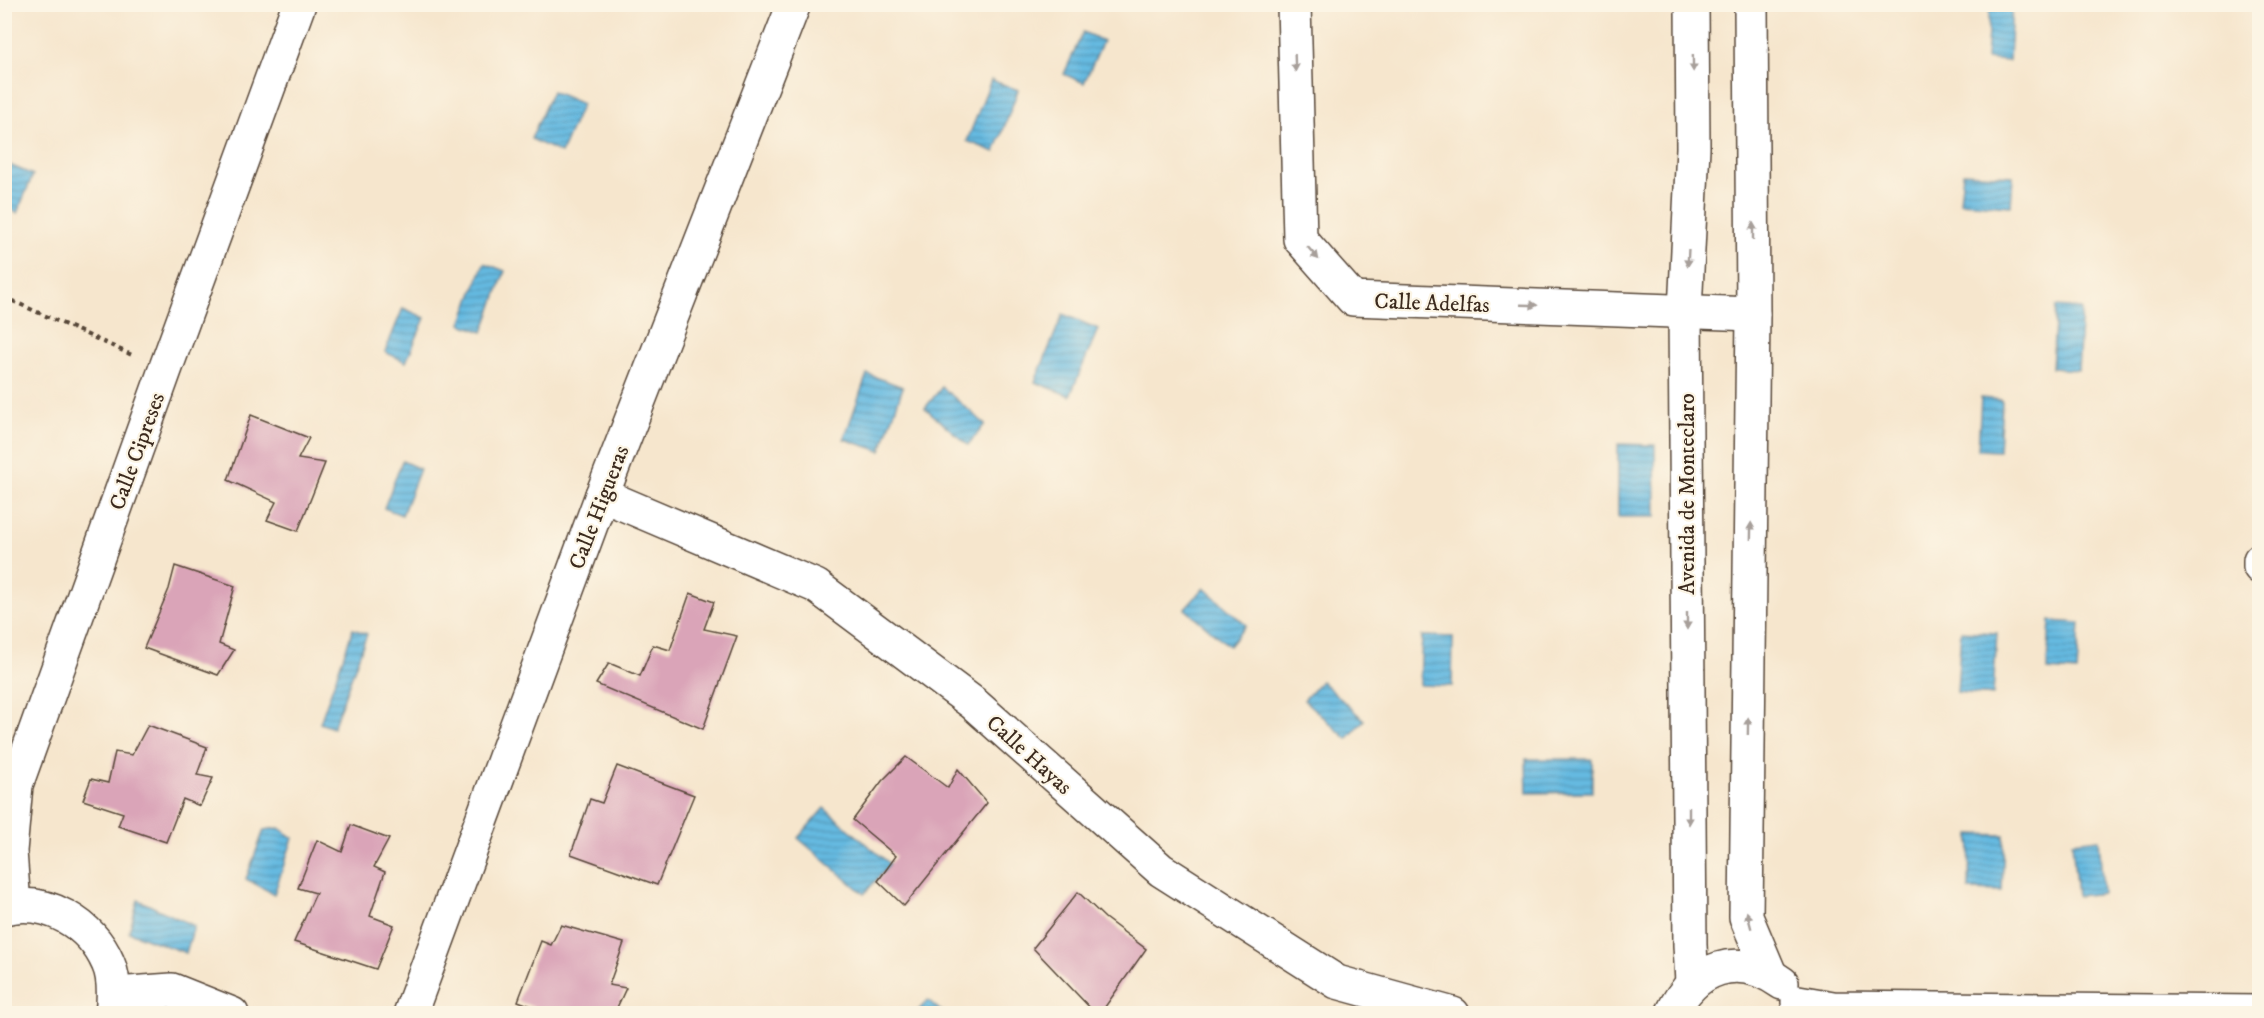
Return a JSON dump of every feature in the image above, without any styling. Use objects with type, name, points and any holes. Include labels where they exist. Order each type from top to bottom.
[{"type":"street","name":"Calle Cipreses","points":[[9,907],[10,851],[16,785],[299,4]]},
{"type":"street","name":"Calle Higueras","points":[[410,1014],[602,495],[794,4]]},
{"type":"street","name":"Calle Adelfas","points":[[1294,4],[1300,239],[1353,299],[1753,314]]},
{"type":"street","name":"Avenida de Monteclaro","points":[[1692,4],[1693,148],[1685,311],[1692,983]]},
{"type":"street","points":[[1751,4],[1753,314],[1746,917],[1770,974]]},
{"type":"street","name":"Calle Hayas","points":[[602,495],[816,586],[973,703],[1161,870],[1337,982],[1453,1014]]},
{"type":"street","points":[[2259,560],[2259,567]]},
{"type":"street","points":[[9,907],[44,908],[71,919],[87,932],[94,939],[109,964],[113,1004],[172,990],[232,1014]]},
{"type":"street","points":[[1672,1014],[1679,997],[1692,983],[1709,972],[1730,966],[1751,968],[1770,974],[1787,986],[1801,1008],[2259,1012]]},
{"type":"path","points":[[4,297],[165,370]]},
{"type":"water","points":[[1990,5],[2012,5],[2009,61],[1986,59]]},
{"type":"water","points":[[1083,32],[1103,41],[1084,83],[1064,74]]},
{"type":"water","points":[[991,80],[1018,90],[995,152],[967,141]]},
{"type":"water","points":[[552,91],[582,104],[561,153],[531,139]]},
{"type":"water","points":[[5,163],[33,175],[17,213],[5,207]]},
{"type":"water","points":[[1963,173],[2013,176],[2011,206],[1960,202]]},
{"type":"water","points":[[484,263],[505,271],[483,332],[461,324]]},
{"type":"water","points":[[2056,307],[2082,309],[2078,370],[2052,368]]},
{"type":"water","points":[[403,308],[425,318],[406,362],[385,352]]},
{"type":"water","points":[[1063,314],[1098,329],[1070,396],[1035,382]]},
{"type":"water","points":[[867,374],[903,387],[881,451],[844,439]]},
{"type":"water","points":[[942,387],[985,424],[968,445],[925,408]]},
{"type":"water","points":[[1981,398],[2002,400],[1999,451],[1978,450]]},
{"type":"water","points":[[1618,444],[1655,445],[1656,517],[1618,517]]},
{"type":"water","points":[[402,461],[420,469],[402,515],[384,508]]},
{"type":"water","points":[[1204,588],[1246,625],[1229,646],[1185,609]]},
{"type":"water","points":[[2050,621],[2080,623],[2077,672],[2047,670]]},
{"type":"water","points":[[353,629],[367,634],[333,728],[320,723]]},
{"type":"water","points":[[1961,631],[1997,633],[1993,695],[1957,692]]},
{"type":"water","points":[[1422,636],[1453,637],[1452,686],[1420,685]]},
{"type":"water","points":[[1321,681],[1364,720],[1347,739],[1304,700]]},
{"type":"water","points":[[1526,759],[1592,759],[1592,792],[1527,793]]},
{"type":"water","points":[[824,808],[890,864],[864,894],[798,838]]},
{"type":"water","points":[[279,828],[293,838],[274,894],[246,879],[264,830]]},
{"type":"water","points":[[1970,834],[2004,835],[2002,891],[1969,890]]},
{"type":"water","points":[[2099,839],[2103,893],[2077,896],[2072,842]]},
{"type":"water","points":[[138,900],[194,926],[186,953],[129,932]]},
{"type":"water","points":[[928,1000],[943,1013],[916,1013]]},
{"type":"building","points":[[251,415],[309,438],[298,459],[325,463],[298,531],[267,520],[276,502],[228,480]]},
{"type":"building","points":[[175,566],[235,586],[219,644],[234,650],[218,675],[144,648],[169,589]]},
{"type":"building","points":[[690,593],[714,602],[704,629],[737,636],[703,729],[596,684],[609,663],[640,676],[653,645],[670,650]]},
{"type":"building","points":[[148,725],[207,747],[197,775],[213,778],[200,806],[183,799],[166,842],[118,826],[123,813],[83,800],[91,779],[108,783],[115,752],[132,755]]},
{"type":"building","points":[[906,757],[948,788],[958,769],[987,803],[904,906],[878,881],[896,856],[853,820],[882,781]]},
{"type":"building","points":[[617,766],[694,795],[657,885],[571,854],[590,799],[602,803]]},
{"type":"building","points":[[351,825],[389,839],[374,867],[385,872],[370,916],[394,925],[376,969],[294,942],[316,893],[298,888],[317,840],[342,852]]},
{"type":"building","points":[[1078,892],[1105,918],[1146,949],[1100,1014],[1096,1014],[1033,948]]},
{"type":"building","points":[[561,925],[624,943],[609,985],[626,988],[614,1014],[553,1014],[518,1001],[541,941],[551,945]]}]
